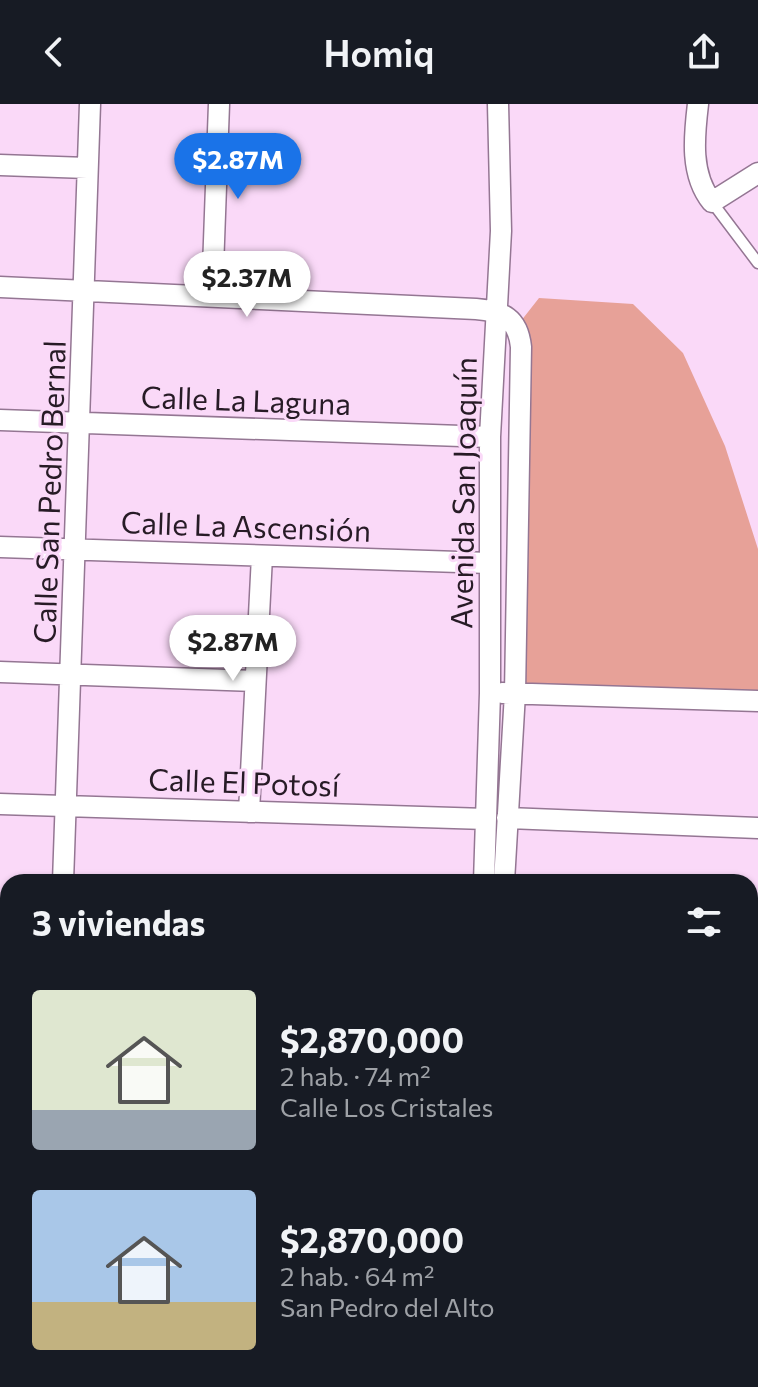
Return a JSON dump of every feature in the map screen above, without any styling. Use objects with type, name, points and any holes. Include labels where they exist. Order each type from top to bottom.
[{"type":"street","name":"Calle San Pedro Bernal","points":[[63,874],[90,104]]},
{"type":"street","points":[[212,296],[219,104]]},
{"type":"street","name":"Avenida San Joaquín","points":[[484,874],[490,693],[490,437],[503,314],[498,104]]},
{"type":"street","points":[[698,104],[696,170],[702,189],[712,202],[758,173]]},
{"type":"street","points":[[0,165],[87,168]]},
{"type":"street","points":[[0,287],[503,314]]},
{"type":"street","name":"Avenida San Joaquín","points":[[503,314],[517,326],[521,347],[515,693],[504,874]]},
{"type":"street","name":"Calle La Laguna","points":[[0,420],[490,437]]},
{"type":"street","name":"Calle La Ascensión","points":[[0,547],[489,563]]},
{"type":"street","points":[[249,812],[262,556]]},
{"type":"street","points":[[0,672],[255,681]]},
{"type":"street","points":[[490,693],[758,701]]},
{"type":"street","name":"Calle El Potosí","points":[[0,804],[486,819]]},
{"type":"street","points":[[507,818],[758,828]]},
{"type":"lane","points":[[712,202],[758,263]]},
{"type":"shaded area","points":[[539,298],[633,304],[683,353],[725,446],[758,549],[758,701],[515,693],[517,326]]}]
